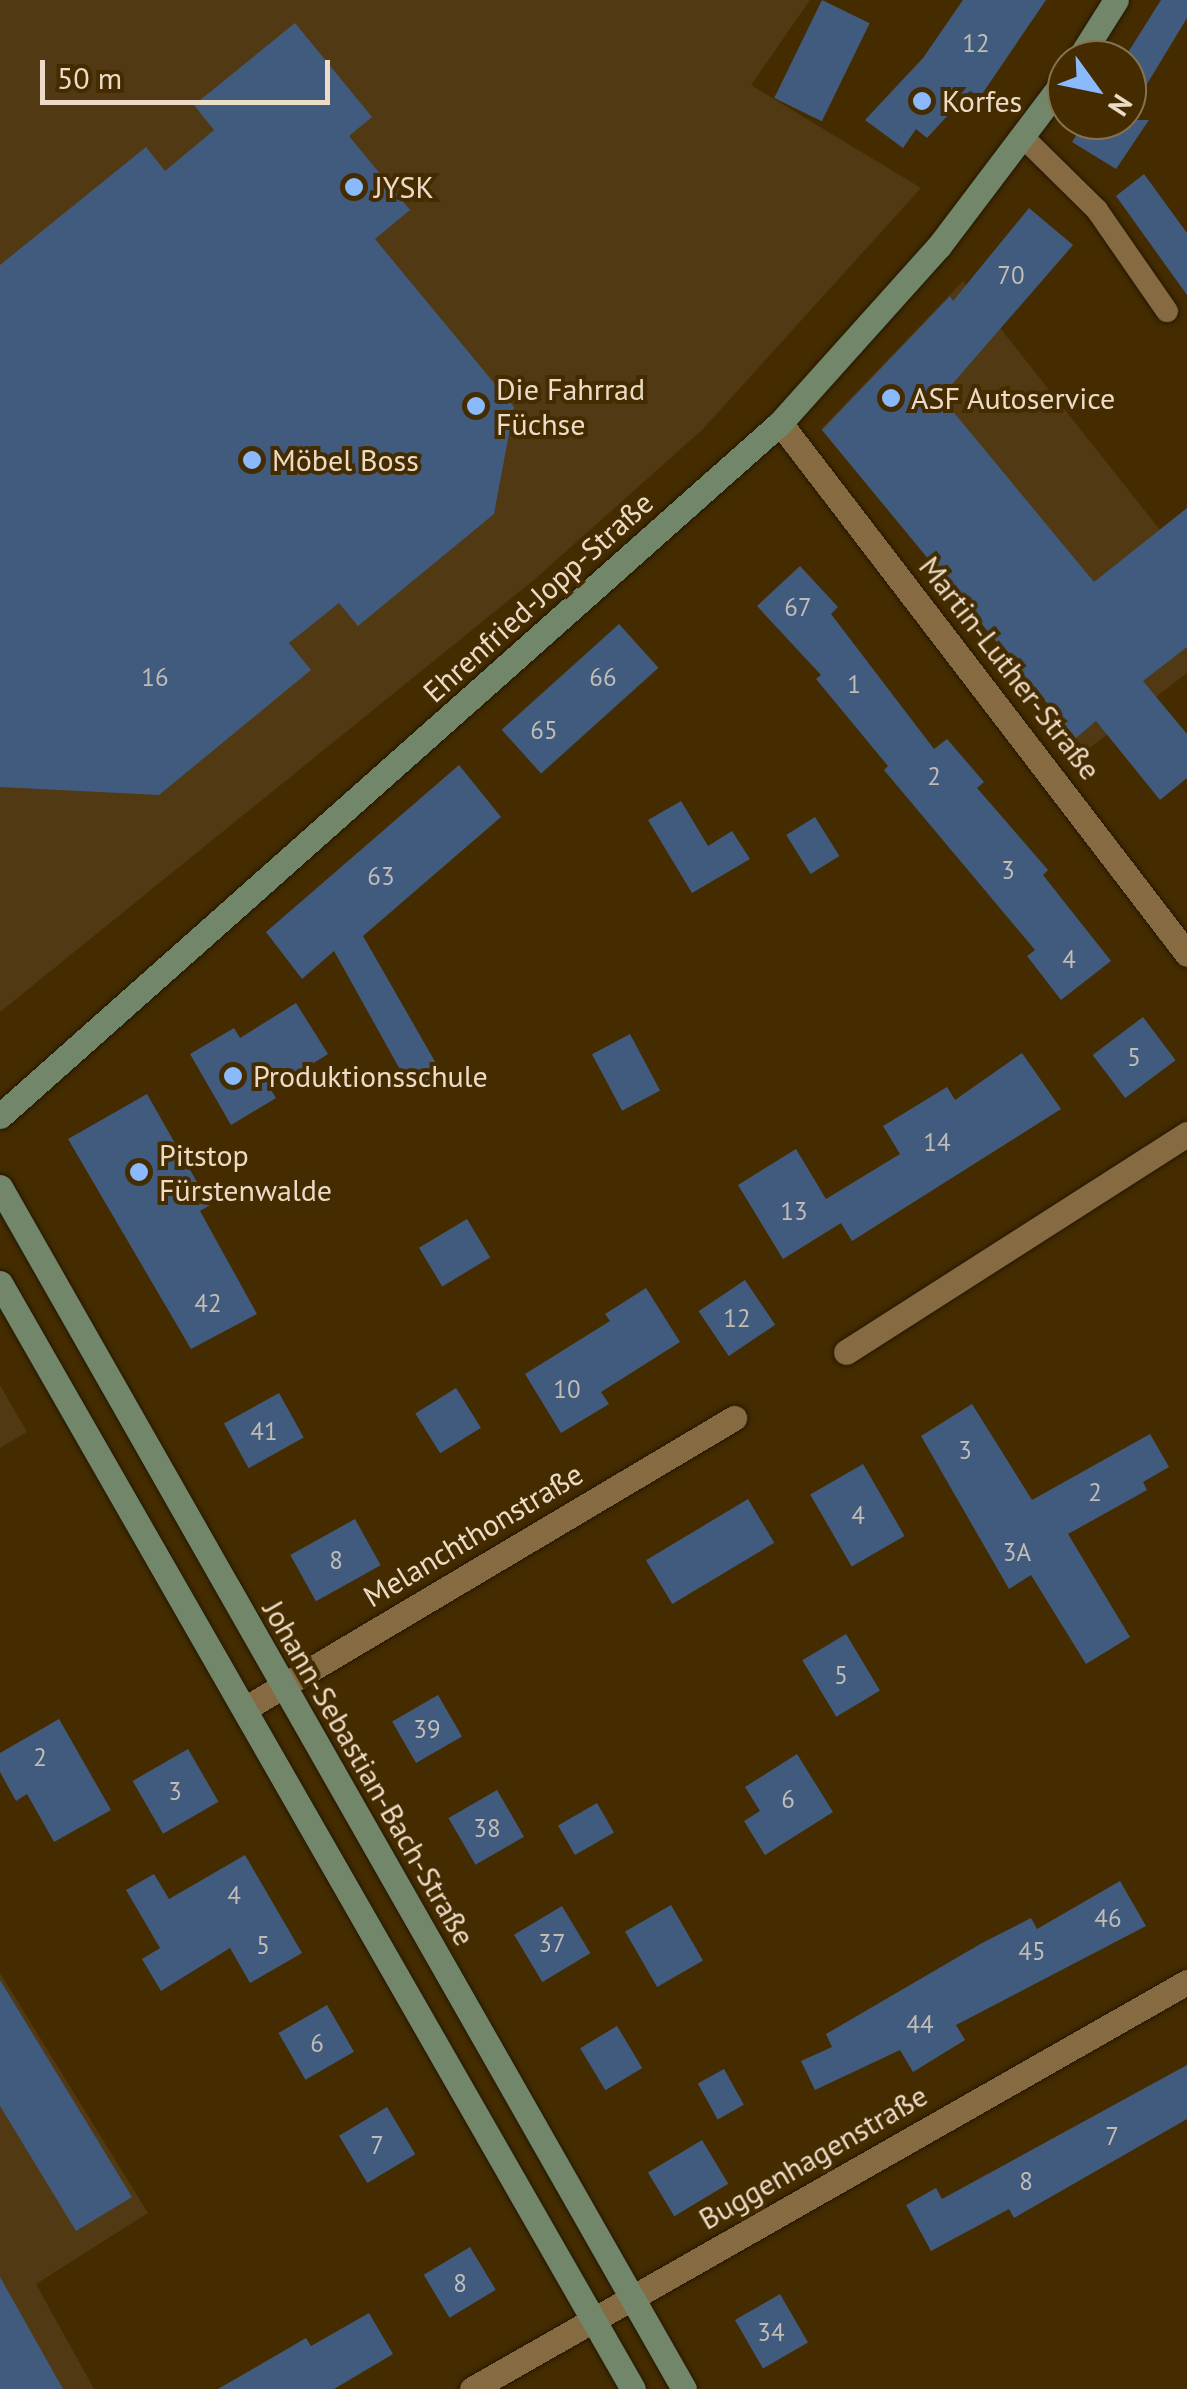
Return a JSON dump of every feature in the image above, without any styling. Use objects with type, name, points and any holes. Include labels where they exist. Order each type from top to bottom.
[{"type":"street","points":[[1091,40],[1116,0]]},
{"type":"street","name":"Ehrenfried-Jopp-Straße","points":[[0,1116],[780,423],[1025,140],[1047,106]]},
{"type":"street","name":"Martin-Luther-Straße","points":[[780,423],[1187,954]]},
{"type":"street","points":[[846,1352],[1187,1134]]},
{"type":"street","name":"Johann-Sebastian-Bach-Straße","points":[[0,1187],[684,2389]]},
{"type":"street","points":[[0,1283],[634,2389]]},
{"type":"street","name":"Melanchthonstraße","points":[[246,1708],[734,1418]]},
{"type":"street","name":"Buggenhagenstraße","points":[[472,2389],[1187,1982]]},
{"type":"lane","points":[[1025,140],[1097,210],[1167,311]]},
{"type":"shaded area","points":[[0,0],[810,0],[751,85],[921,188],[702,430],[535,579],[0,1012]]},
{"type":"shaded area","points":[[963,281],[1187,564],[1187,673],[1086,751],[821,429]]},
{"type":"shaded area","points":[[0,1385],[27,1432],[0,1448]]},
{"type":"shaded area","points":[[0,1973],[148,2213],[36,2284],[94,2389],[0,2389]]},
{"type":"building","points":[[822,0],[870,23],[822,121],[774,98]]},
{"type":"building","points":[[963,0],[1046,0],[980,97],[970,91],[927,138],[916,129],[903,148],[865,120],[923,58]]},
{"type":"building","points":[[1161,0],[1187,0],[1187,18],[1147,84],[1147,40],[1136,40]]},
{"type":"building","name":"Möbel Boss","points":[[295,23],[372,117],[349,136],[410,210],[375,239],[514,407],[494,514],[358,626],[339,603],[289,643],[311,670],[159,795],[0,787],[0,265],[146,147],[165,171],[214,130],[194,105]]},
{"type":"building","points":[[1073,140],[1136,140],[1116,169]]},
{"type":"building","points":[[1144,174],[1187,233],[1187,295],[1116,196]]},
{"type":"building","points":[[1029,208],[1073,245],[941,397],[1094,582],[1187,508],[1187,647],[1143,681],[1187,734],[1187,778],[1160,800],[1096,721],[1076,738],[822,430],[950,296],[953,301]]},
{"type":"building","points":[[800,566],[838,607],[831,614],[934,749],[947,739],[984,782],[977,788],[1048,870],[1043,875],[1111,961],[1061,1000],[1027,956],[1035,950],[884,770],[888,766],[816,679],[821,675],[757,606]]},
{"type":"building","points":[[619,624],[658,668],[541,774],[502,730]]},
{"type":"building","points":[[459,765],[501,817],[363,936],[441,1072],[412,1091],[334,951],[302,979],[266,932]]},
{"type":"building","points":[[681,801],[708,846],[732,831],[750,859],[692,893],[648,820]]},
{"type":"building","points":[[815,817],[839,856],[811,874],[786,835]]},
{"type":"building","points":[[296,1003],[328,1054],[271,1090],[276,1098],[231,1125],[190,1054],[234,1028],[240,1038]]},
{"type":"building","points":[[1143,1017],[1175,1060],[1125,1098],[1093,1055]]},
{"type":"building","points":[[630,1034],[660,1091],[622,1111],[592,1054]]},
{"type":"building","points":[[1022,1053],[1061,1109],[852,1241],[841,1223],[783,1259],[738,1185],[796,1149],[826,1199],[900,1154],[883,1126],[947,1087],[955,1100]]},
{"type":"building","points":[[147,1094],[210,1205],[200,1211],[257,1314],[191,1349],[68,1139]]},
{"type":"building","points":[[467,1219],[490,1258],[442,1286],[419,1248]]},
{"type":"building","points":[[745,1280],[775,1325],[729,1356],[699,1311]]},
{"type":"building","points":[[646,1288],[680,1342],[601,1392],[609,1404],[561,1433],[525,1374],[610,1321],[605,1314]]},
{"type":"building","points":[[456,1388],[481,1428],[440,1453],[415,1413]]},
{"type":"building","points":[[279,1393],[304,1438],[249,1468],[224,1424]]},
{"type":"building","points":[[972,1404],[1032,1500],[1150,1434],[1169,1467],[1143,1482],[1147,1490],[1068,1534],[1130,1637],[1086,1664],[1031,1575],[1009,1589],[921,1436]]},
{"type":"building","points":[[863,1464],[905,1536],[852,1566],[810,1494]]},
{"type":"building","points":[[748,1499],[774,1543],[672,1604],[646,1560]]},
{"type":"building","points":[[355,1519],[381,1565],[316,1601],[290,1555]]},
{"type":"building","points":[[846,1634],[880,1691],[836,1717],[802,1660]]},
{"type":"building","points":[[438,1695],[462,1737],[416,1763],[392,1722]]},
{"type":"building","points":[[59,1719],[111,1810],[54,1842],[27,1794],[16,1801],[0,1772],[0,1753]]},
{"type":"building","points":[[188,1749],[218,1802],[163,1834],[133,1781]]},
{"type":"building","points":[[797,1754],[833,1812],[765,1855],[744,1821],[760,1811],[745,1787]]},
{"type":"building","points":[[497,1790],[524,1837],[476,1865],[449,1818]]},
{"type":"building","points":[[597,1803],[614,1832],[575,1855],[558,1826]]},
{"type":"building","points":[[245,1855],[302,1953],[250,1983],[230,1948],[161,1991],[142,1959],[160,1948],[126,1890],[154,1874],[169,1899]]},
{"type":"building","points":[[1120,1881],[1146,1926],[956,2025],[965,2040],[913,2072],[900,2050],[815,2090],[801,2061],[832,2047],[826,2034],[982,1943],[1031,1918],[1037,1929]]},
{"type":"building","points":[[671,1905],[703,1960],[657,1987],[625,1932]]},
{"type":"building","points":[[562,1906],[590,1953],[542,1982],[514,1935]]},
{"type":"building","points":[[0,1980],[132,2197],[76,2231],[0,2106]]},
{"type":"building","points":[[327,2005],[354,2052],[306,2080],[279,2033]]},
{"type":"building","points":[[617,2026],[642,2068],[605,2090],[580,2048]]},
{"type":"building","points":[[1187,2065],[1187,2119],[1014,2218],[1009,2209],[931,2251],[906,2205],[936,2188],[942,2199]]},
{"type":"building","points":[[724,2069],[744,2105],[718,2119],[698,2084]]},
{"type":"building","points":[[387,2107],[415,2154],[367,2183],[339,2136]]},
{"type":"building","points":[[702,2140],[728,2184],[674,2216],[648,2172]]},
{"type":"building","points":[[470,2247],[496,2290],[449,2318],[424,2275]]},
{"type":"building","points":[[0,2277],[63,2389],[0,2389]]},
{"type":"building","points":[[780,2294],[808,2342],[763,2368],[735,2320]]},
{"type":"building","points":[[369,2313],[393,2354],[334,2389],[218,2389],[306,2338],[311,2346]]},
{"type":"place","name":"Korfes","points":[[922,101]]},
{"type":"place","name":"JYSK","points":[[354,187]]},
{"type":"place","name":"ASF Autoservice","points":[[891,398]]},
{"type":"place","name":"Die Fahrrad Füchse","points":[[476,406]]},
{"type":"place","name":"Möbel Boss","points":[[252,460]]},
{"type":"place","name":"Produktionsschule","points":[[233,1076]]},
{"type":"place","name":"Pitstop Fürstenwalde","points":[[139,1172]]}]
